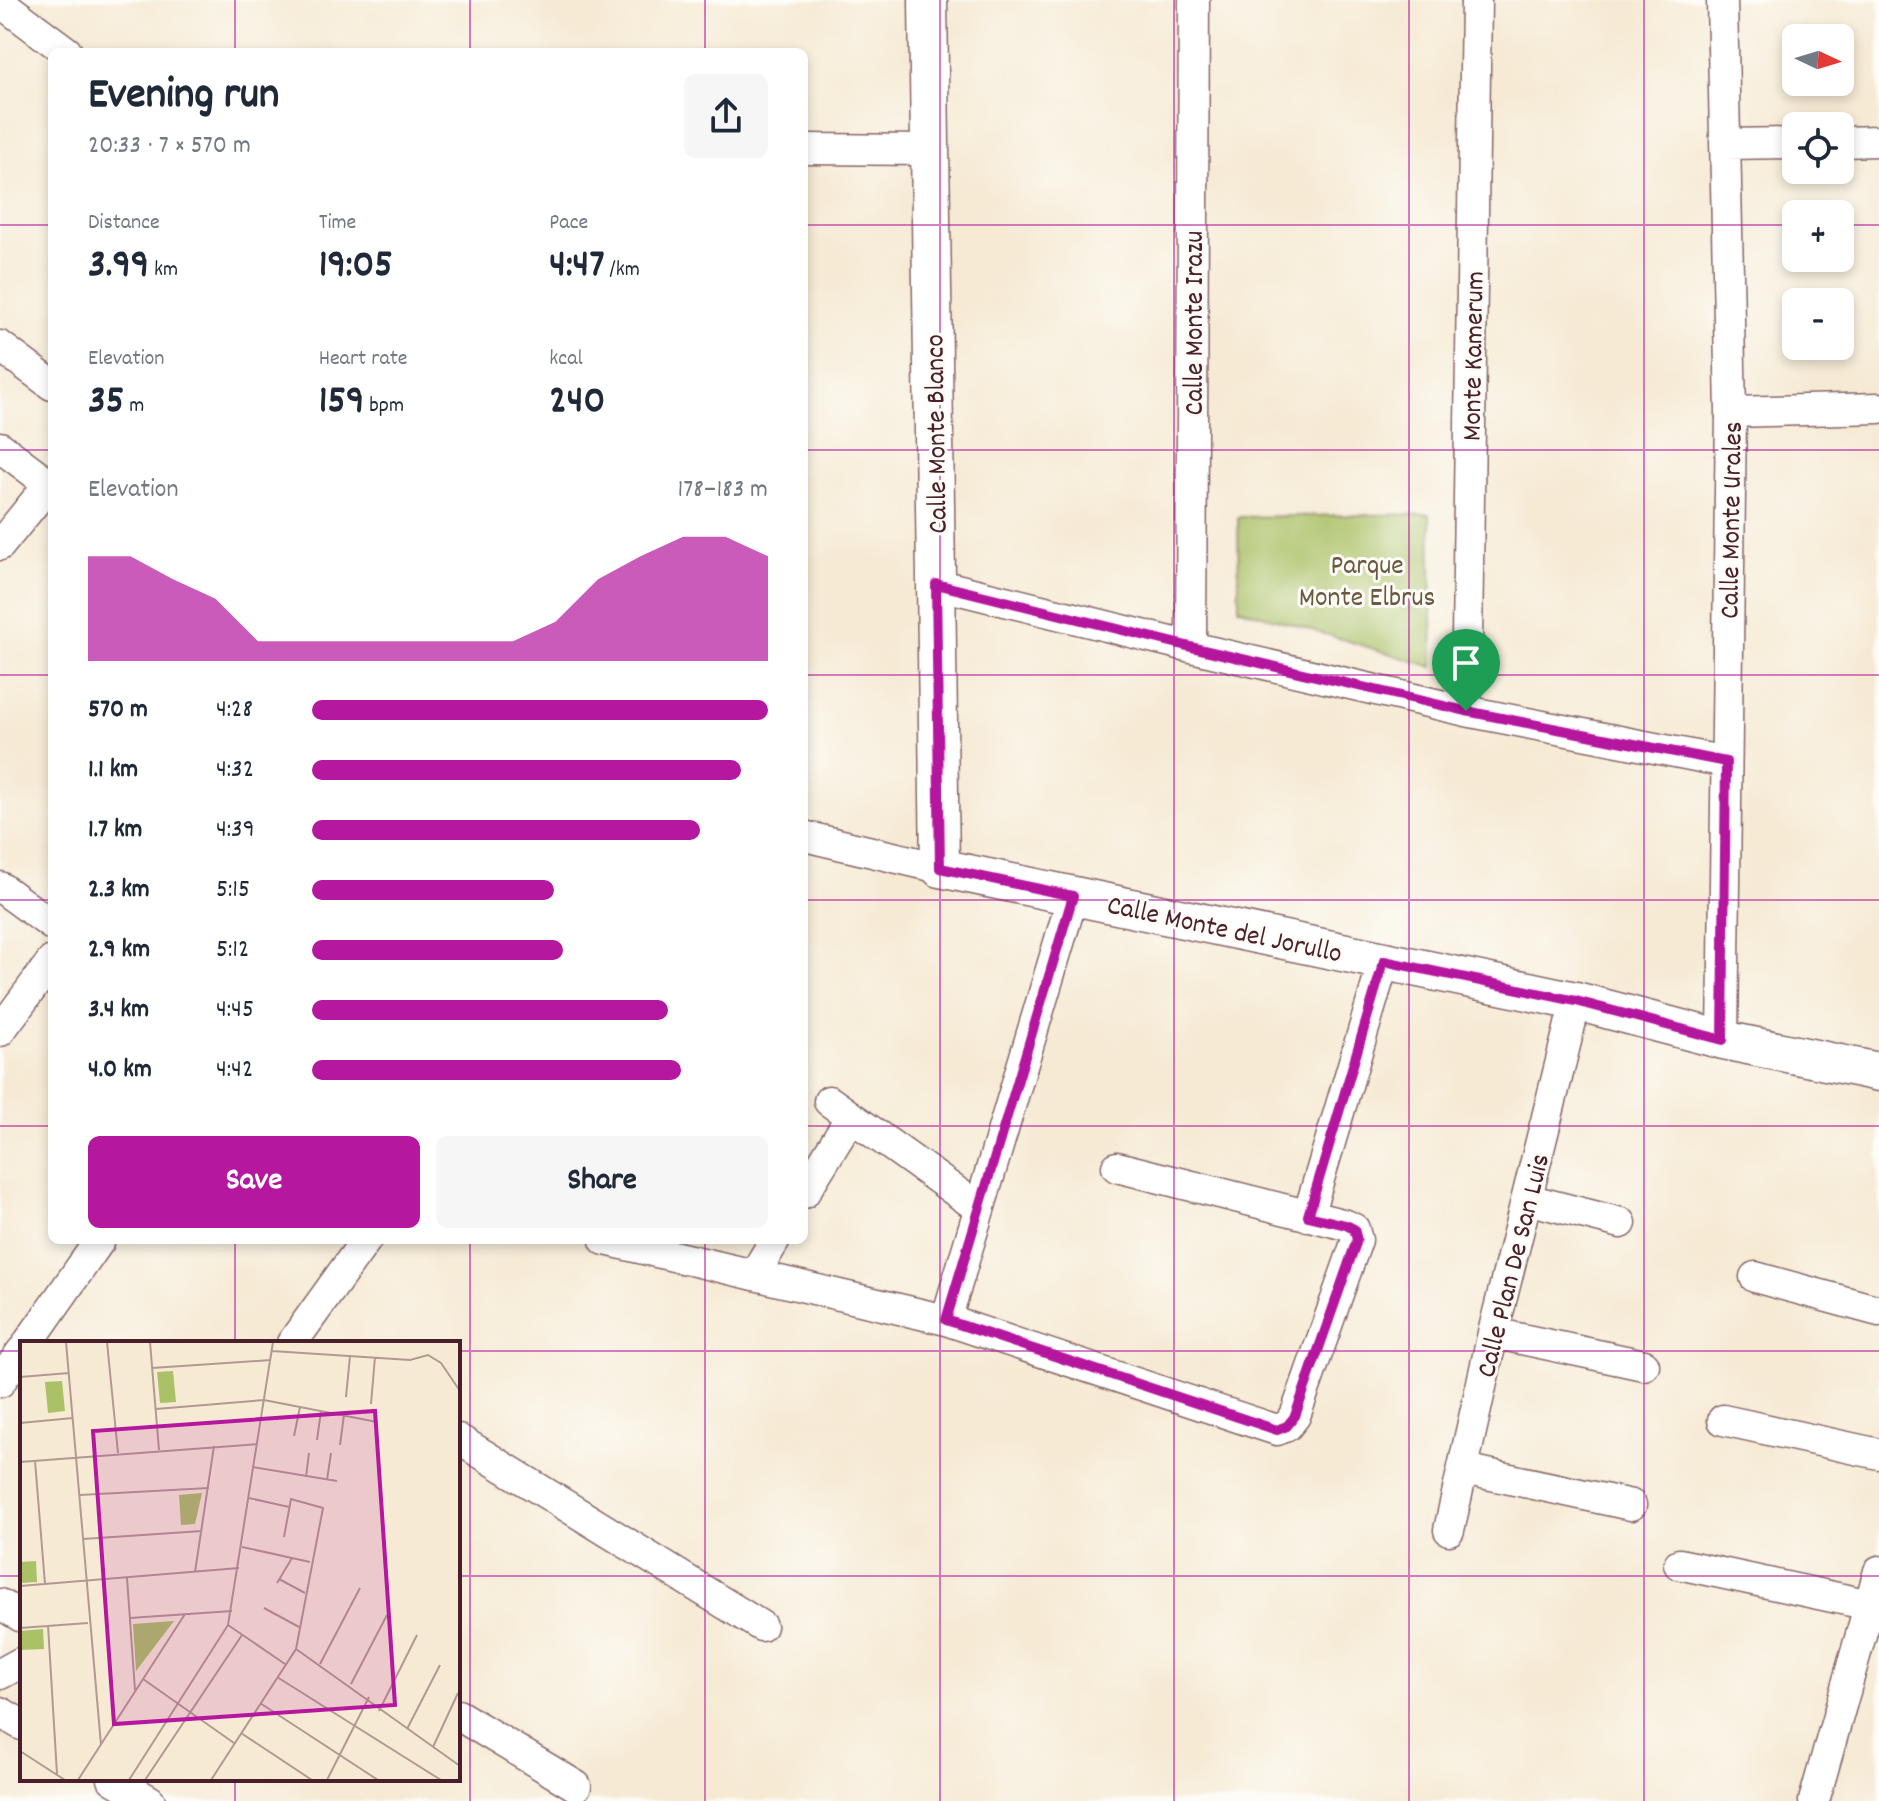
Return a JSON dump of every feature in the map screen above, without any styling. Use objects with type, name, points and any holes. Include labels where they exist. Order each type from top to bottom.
[{"type":"street","name":"Calle Monte Blanco","points":[[928,0],[940,868]]},
{"type":"street","name":"Calle Monte Irazu","points":[[1191,647],[1194,0]]},
{"type":"street","name":"Monte Kamerum","points":[[1466,711],[1476,0]]},
{"type":"street","name":"Calle Monte Urales","points":[[1722,0],[1731,412],[1723,1040]]},
{"type":"street","points":[[0,2],[62,48]]},
{"type":"street","points":[[1854,142],[1879,141]]},
{"type":"street","points":[[1725,144],[1782,143]]},
{"type":"street","points":[[808,149],[930,150]]},
{"type":"street","points":[[0,346],[48,382]]},
{"type":"street","points":[[1731,412],[1879,408]]},
{"type":"street","points":[[0,447],[48,481]]},
{"type":"street","points":[[0,545],[48,487]]},
{"type":"street","points":[[936,584],[1466,711],[1726,762]]},
{"type":"street","name":"Calle Monte del Jorullo","points":[[808,837],[940,868],[1576,1001],[1723,1040],[1879,1072]]},
{"type":"street","points":[[0,887],[48,922]]},
{"type":"street","points":[[946,1320],[1073,896]]},
{"type":"street","points":[[1308,1216],[1384,961]]},
{"type":"street","points":[[0,1031],[48,966]]},
{"type":"street","name":"Calle Plan De San Luis","points":[[1449,1530],[1493,1333],[1576,1001]]},
{"type":"street","points":[[808,1184],[840,1109],[979,1208]]},
{"type":"street","points":[[622,1244],[946,1320],[1277,1430],[1287,1426],[1295,1416],[1357,1240],[1354,1229],[1117,1167]]},
{"type":"street","points":[[1527,1199],[1621,1223]]},
{"type":"street","points":[[29,1341],[97,1244]]},
{"type":"street","points":[[297,1341],[363,1244]]},
{"type":"street","points":[[754,1275],[773,1244]]},
{"type":"street","points":[[1755,1277],[1879,1311]]},
{"type":"street","points":[[1493,1333],[1644,1365]]},
{"type":"street","points":[[0,1382],[20,1354]]},
{"type":"street","points":[[1723,1420],[1879,1454]]},
{"type":"street","points":[[460,1440],[761,1626]]},
{"type":"street","points":[[1464,1469],[1631,1505]]},
{"type":"street","points":[[1679,1564],[1870,1605]]},
{"type":"street","points":[[1814,1801],[1879,1571]]},
{"type":"street","points":[[0,1604],[20,1616]]},
{"type":"street","points":[[0,1674],[20,1663]]},
{"type":"street","points":[[0,1712],[20,1724]]},
{"type":"street","points":[[460,1716],[576,1786]]},
{"type":"street","points":[[116,1781],[150,1801]]},
{"type":"green space","name":"Parque Monte Elbrus","points":[[1430,514],[1433,667],[1239,608],[1238,517]]},
{"type":"route","points":[[936,584],[1466,711],[1726,762],[1723,1040],[1576,1001],[1384,961],[1308,1216],[1346,1225],[1354,1229],[1357,1240],[1295,1416],[1287,1426],[1277,1430],[946,1320],[1073,896],[940,868],[936,584]]}]
